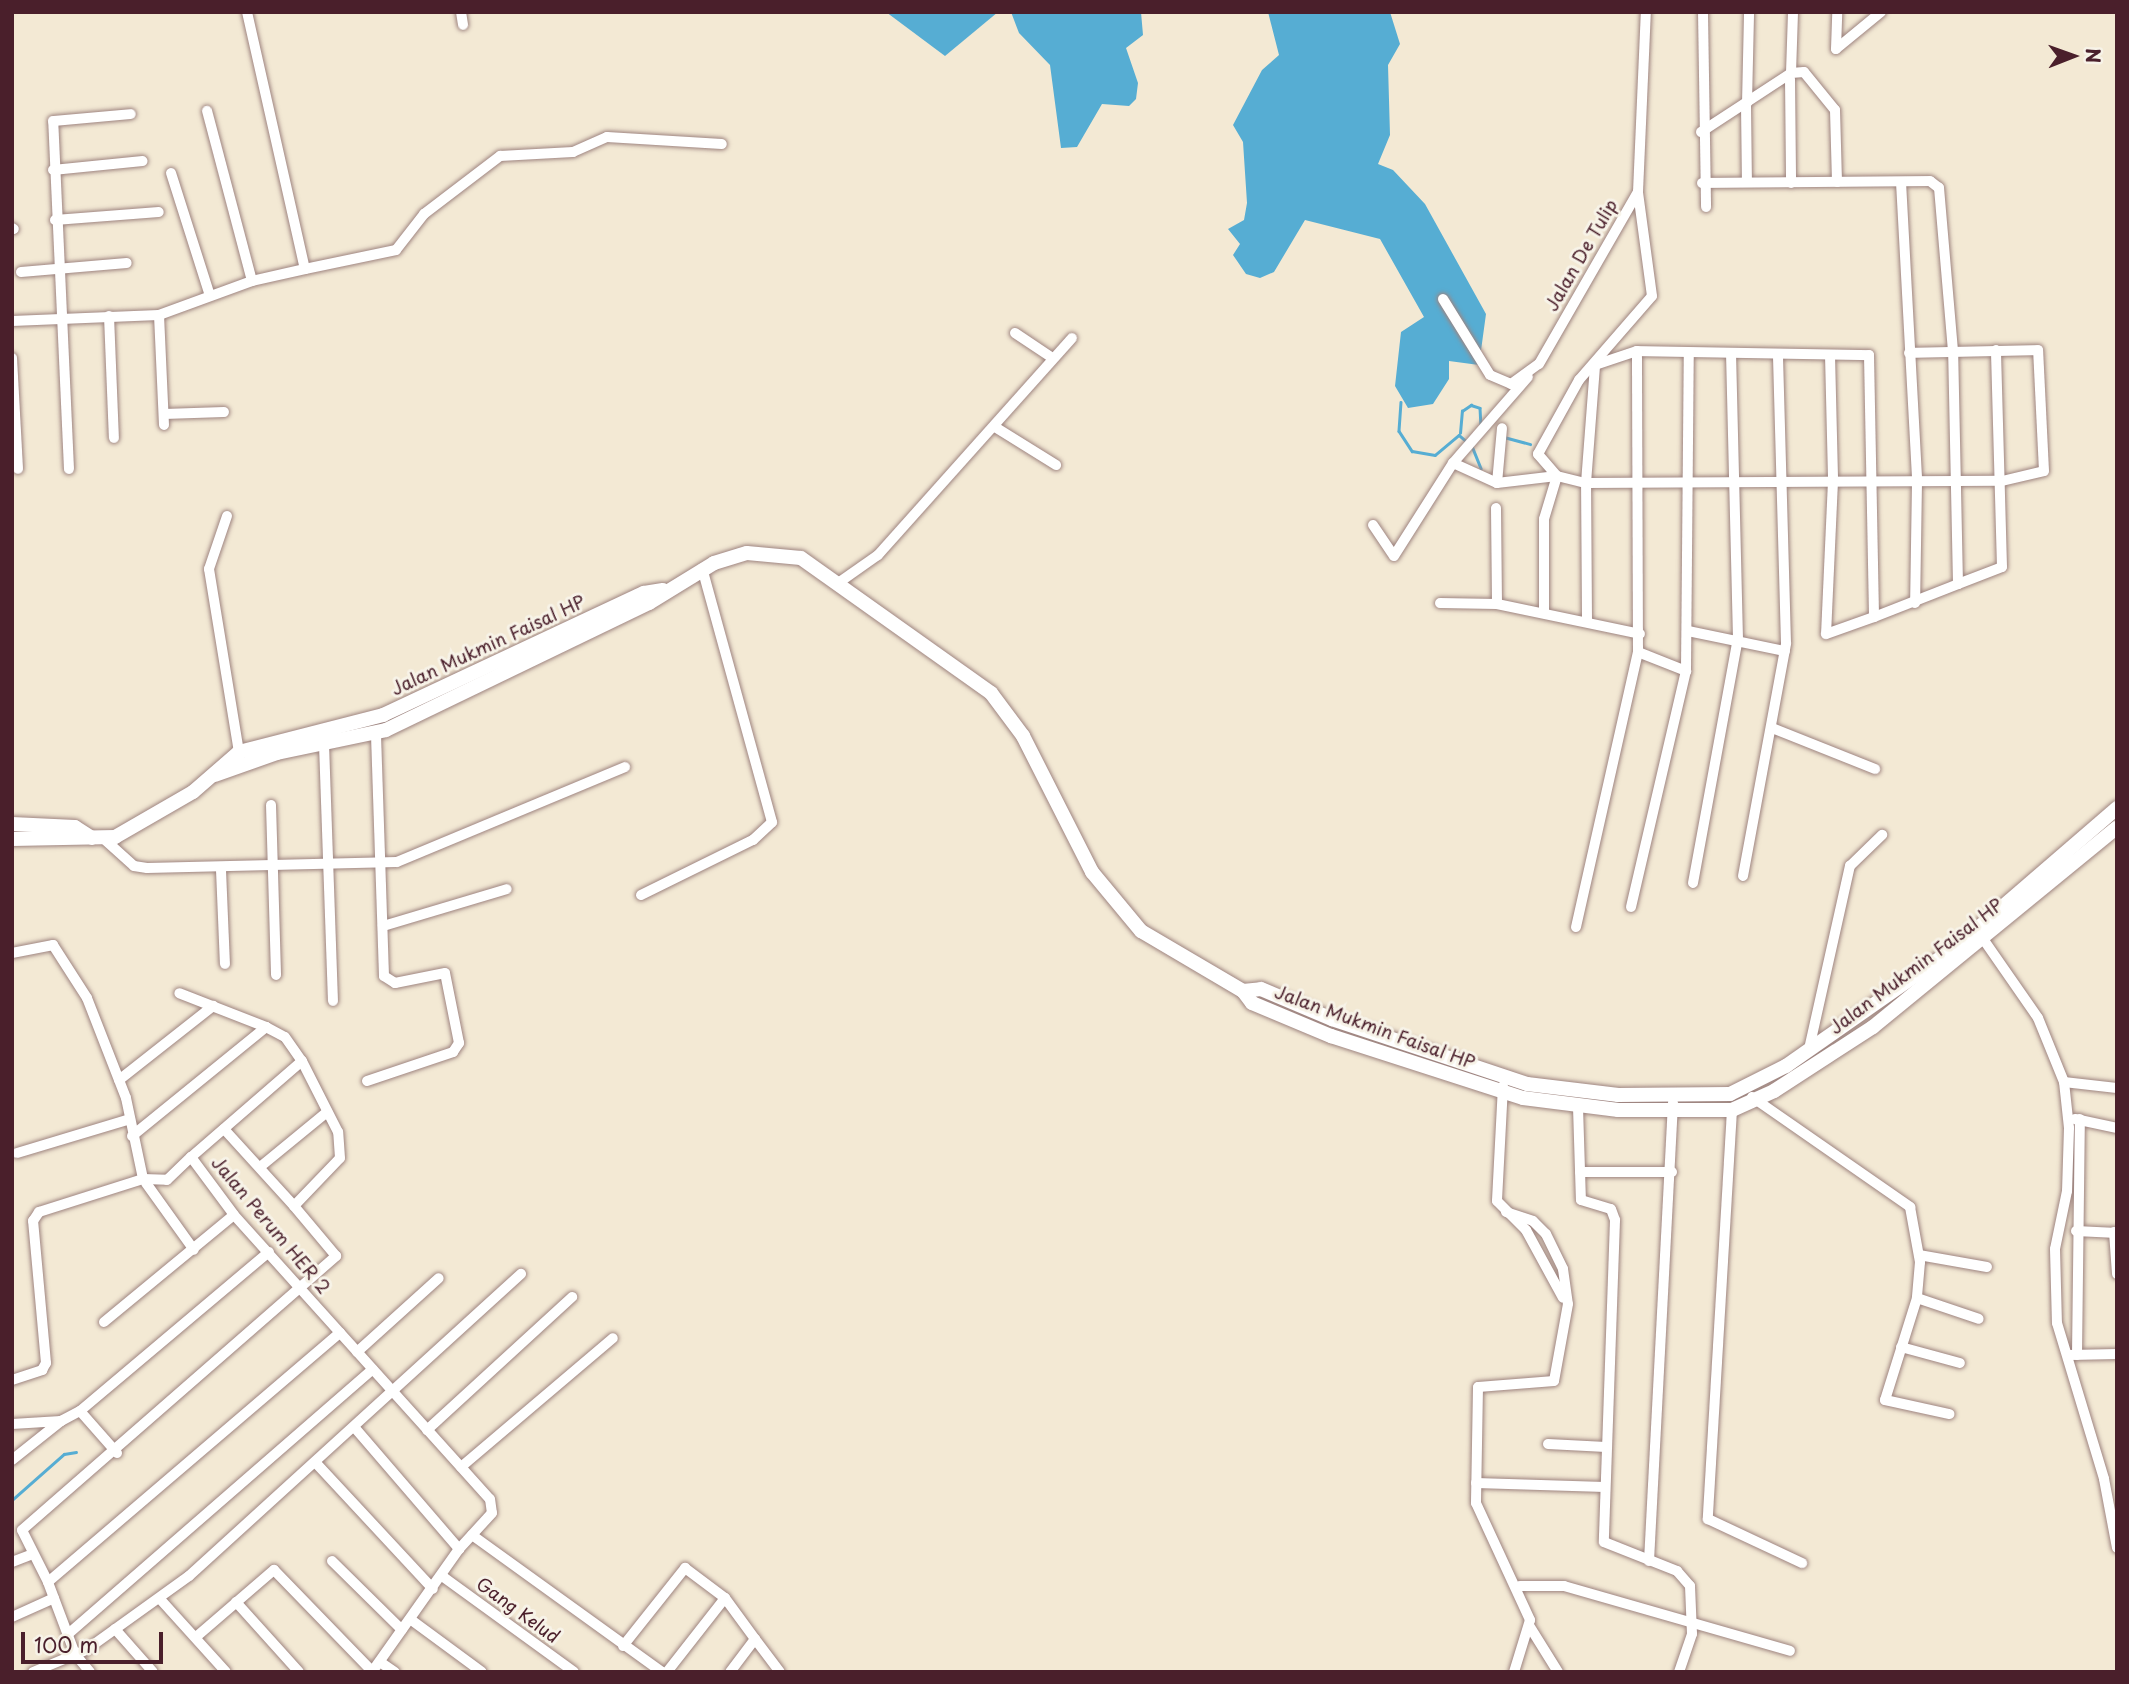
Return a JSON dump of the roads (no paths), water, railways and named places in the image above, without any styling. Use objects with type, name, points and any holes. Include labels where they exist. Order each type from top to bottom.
[{"type":"street","points":[[247,12],[305,269]]},
{"type":"street","points":[[461,12],[463,25]]},
{"type":"street","name":"Jalan De Tulip","points":[[1443,299],[1490,375],[1511,384],[1539,364],[1638,192],[1646,12]]},
{"type":"street","points":[[1703,12],[1701,132],[1702,183],[1706,207]]},
{"type":"street","points":[[1746,182],[1749,12]]},
{"type":"street","points":[[1791,183],[1793,12]]},
{"type":"street","points":[[1837,12],[1836,50],[1881,12]]},
{"type":"street","points":[[1701,132],[1791,76],[1804,72],[1835,110],[1836,182]]},
{"type":"street","points":[[207,111],[252,281]]},
{"type":"street","points":[[69,469],[53,170],[55,119],[131,114]]},
{"type":"street","points":[[12,321],[159,315],[209,293],[252,281],[396,250],[424,214],[500,156],[573,152],[607,136],[722,144]]},
{"type":"street","points":[[53,170],[143,161]]},
{"type":"street","points":[[171,173],[209,293]]},
{"type":"street","points":[[1702,183],[1901,182],[1939,188],[1953,351],[1958,584]]},
{"type":"street","points":[[1901,182],[1917,482],[1916,603]]},
{"type":"street","points":[[1557,476],[1538,454],[1578,380],[1595,365],[1624,321],[1652,296],[1638,192]]},
{"type":"street","points":[[55,220],[159,212]]},
{"type":"street","points":[[21,272],[127,263]]},
{"type":"street","points":[[159,315],[164,419],[224,412]]},
{"type":"street","points":[[109,317],[114,438]]},
{"type":"street","points":[[1015,333],[1051,357]]},
{"type":"street","points":[[841,581],[878,555],[995,427],[1051,357],[1072,338]]},
{"type":"street","points":[[1829,355],[1833,481],[1826,635],[1916,603],[2002,567],[2002,481],[1996,350]]},
{"type":"street","points":[[1458,460],[1497,482],[1557,476],[1586,483],[1917,482],[1956,479],[2002,481],[2044,471],[2043,365],[2038,350],[1909,353]]},
{"type":"street","points":[[1595,365],[1637,351],[1869,355],[1877,482],[1874,617]]},
{"type":"street","points":[[1576,927],[1639,652],[1642,483],[1637,351]]},
{"type":"street","points":[[1631,906],[1686,671],[1690,482],[1689,353]]},
{"type":"street","points":[[1693,884],[1738,639],[1737,483],[1731,354]]},
{"type":"street","points":[[1744,876],[1785,651],[1778,354]]},
{"type":"street","points":[[12,358],[18,468]]},
{"type":"street","points":[[1373,526],[1394,556],[1458,460],[1539,364]]},
{"type":"street","points":[[1587,619],[1586,483],[1595,365]]},
{"type":"street","points":[[995,427],[1056,465]]},
{"type":"street","points":[[1497,482],[1502,428]]},
{"type":"street","points":[[1544,611],[1544,519],[1557,476]]},
{"type":"street","points":[[1496,509],[1497,604]]},
{"type":"street","points":[[227,516],[209,569],[239,752]]},
{"type":"street","name":"Jalan Mukmin Faisal HP","points":[[215,775],[324,744],[376,733],[702,568],[763,552],[801,558],[841,581],[990,693],[1023,736],[1092,872],[1131,921],[1192,965],[1243,991],[1261,989],[1503,1084],[1578,1107],[1674,1111],[1732,1110],[1755,1101],[1873,1027],[1981,935],[2117,827]]},
{"type":"street","points":[[642,895],[753,841],[772,822],[702,568]]},
{"type":"street","name":"Jalan Mukmin Faisal HP","points":[[12,839],[75,843],[104,838],[193,792],[239,752],[383,715],[644,593],[663,590]]},
{"type":"street","points":[[1440,603],[1497,604],[1544,611],[1587,619],[1640,634]]},
{"type":"street","points":[[1688,631],[1738,639],[1785,651]]},
{"type":"street","points":[[1639,652],[1686,671]]},
{"type":"street","points":[[1772,728],[1875,769]]},
{"type":"street","points":[[367,1081],[453,1052],[459,1043],[450,980],[438,971],[390,982],[384,976],[377,860],[376,733]]},
{"type":"street","points":[[324,744],[325,863],[333,1001]]},
{"type":"street","points":[[12,824],[75,827],[104,838],[134,866],[221,870],[407,860],[625,767]]},
{"type":"street","points":[[271,805],[276,975]]},
{"type":"street","name":"Jalan Mukmin Faisal HP","points":[[1503,1084],[1673,1095],[1747,1088],[1981,935],[2117,808]]},
{"type":"street","points":[[1809,1049],[1850,866],[1882,835]]},
{"type":"street","points":[[221,870],[225,964]]},
{"type":"street","points":[[383,926],[507,889]]},
{"type":"street","points":[[1981,935],[2038,1018],[2064,1082],[2068,1118],[2067,1191],[2055,1249],[2063,1356],[2104,1479],[2117,1548]]},
{"type":"street","points":[[12,953],[46,944],[58,948],[88,998],[119,1080],[145,1181],[194,1250]]},
{"type":"street","points":[[179,993],[267,1027],[285,1037],[302,1061],[338,1132],[336,1169],[294,1206]]},
{"type":"street","points":[[119,1080],[213,1006]]},
{"type":"street","points":[[132,1136],[267,1027]]},
{"type":"street","points":[[191,1157],[302,1061]]},
{"type":"street","points":[[2064,1082],[2117,1088]]},
{"type":"street","points":[[1503,1084],[1496,1194],[1506,1212],[1533,1221],[1557,1253],[1568,1287],[1554,1381],[1478,1387],[1476,1483],[1480,1518],[1520,1586],[1531,1627],[1558,1672]]},
{"type":"street","points":[[1747,1088],[1755,1101],[1900,1195],[1910,1207],[1919,1255],[1917,1298],[1885,1400],[1949,1414]]},
{"type":"street","points":[[1649,1561],[1672,1172],[1673,1095]]},
{"type":"street","points":[[1578,1107],[1581,1200],[1611,1209],[1615,1220],[1606,1447],[1606,1546],[1677,1571],[1690,1586],[1693,1625],[1679,1672]]},
{"type":"street","points":[[1732,1110],[1708,1520],[1802,1563]]},
{"type":"street","points":[[260,1167],[327,1111]]},
{"type":"street","points":[[2068,1118],[2117,1128]]},
{"type":"street","points":[[17,1153],[130,1119]]},
{"type":"street","points":[[2077,1355],[2076,1231],[2080,1119]]},
{"type":"street","points":[[24,1528],[117,1453],[337,1256],[224,1129]]},
{"type":"street","name":"Jalan Perum HER 2","points":[[12,1380],[42,1370],[46,1363],[33,1221],[39,1212],[145,1181],[167,1180],[191,1157],[234,1215],[490,1499],[492,1513],[472,1535]]},
{"type":"street","points":[[1580,1172],[1672,1172]]},
{"type":"street","points":[[104,1322],[234,1215]]},
{"type":"street","points":[[2076,1231],[2115,1233],[2117,1274]]},
{"type":"street","points":[[12,1460],[61,1421],[80,1411],[270,1252]]},
{"type":"street","points":[[1919,1255],[1987,1267]]},
{"type":"street","points":[[33,1672],[75,1654],[160,1599],[355,1427],[521,1274]]},
{"type":"street","points":[[357,1352],[439,1278]]},
{"type":"street","points":[[427,1430],[572,1297]]},
{"type":"street","points":[[1917,1298],[1979,1319]]},
{"type":"street","points":[[48,1582],[340,1333]]},
{"type":"street","points":[[461,1467],[613,1338]]},
{"type":"street","points":[[1901,1346],[1961,1363]]},
{"type":"street","points":[[2063,1356],[2117,1354]]},
{"type":"street","points":[[67,1634],[373,1369]]},
{"type":"street","points":[[80,1411],[117,1453]]},
{"type":"street","points":[[12,1424],[61,1421]]},
{"type":"street","points":[[355,1427],[459,1549]]},
{"type":"street","points":[[1548,1444],[1606,1447]]},
{"type":"street","points":[[315,1462],[433,1589]]},
{"type":"street","points":[[1476,1483],[1605,1487]]},
{"type":"street","points":[[12,1522],[24,1528],[75,1654],[90,1672]]},
{"type":"street","points":[[375,1668],[459,1549],[472,1535],[624,1646],[665,1672],[724,1598]]},
{"type":"street","points":[[12,1562],[33,1554]]},
{"type":"street","points":[[332,1561],[402,1630]]},
{"type":"street","points":[[624,1646],[681,1569],[689,1570],[724,1598],[780,1672]]},
{"type":"street","points":[[195,1637],[274,1570],[375,1668],[395,1672]]},
{"type":"street","name":"Gang Kelud","points":[[442,1576],[574,1672]]},
{"type":"street","points":[[1520,1586],[1564,1586],[1790,1651]]},
{"type":"street","points":[[12,1617],[54,1598]]},
{"type":"street","points":[[160,1599],[226,1672]]},
{"type":"street","points":[[236,1602],[299,1672]]},
{"type":"street","points":[[410,1619],[482,1672]]},
{"type":"street","points":[[1514,1672],[1531,1627]]},
{"type":"street","points":[[115,1629],[153,1672]]},
{"type":"street","points":[[730,1672],[755,1639]]},
{"type":"water","points":[[886,12],[998,12],[945,56]]},
{"type":"water","points":[[1011,12],[1141,12],[1143,35],[1126,48],[1138,83],[1136,99],[1129,106],[1102,104],[1077,147],[1061,148],[1050,65],[1019,33]]},
{"type":"water","points":[[1268,12],[1390,12],[1400,44],[1388,65],[1390,135],[1378,164],[1393,170],[1425,204],[1486,314],[1479,365],[1449,361],[1449,379],[1433,404],[1408,408],[1395,386],[1401,332],[1424,317],[1380,239],[1305,220],[1274,272],[1260,278],[1246,274],[1233,255],[1240,244],[1228,229],[1244,220],[1247,203],[1243,142],[1233,125],[1262,70],[1279,55]]},
{"type":"waterway","points":[[1401,402],[1399,431],[1412,451],[1435,455],[1459,435],[1467,442]]},
{"type":"waterway","points":[[1460,433],[1462,411],[1471,405],[1480,408],[1481,425]]},
{"type":"waterway","points":[[1504,437],[1530,444]]},
{"type":"waterway","points":[[1472,446],[1481,468]]},
{"type":"waterway","points":[[12,1500],[64,1454],[76,1452]]}]
